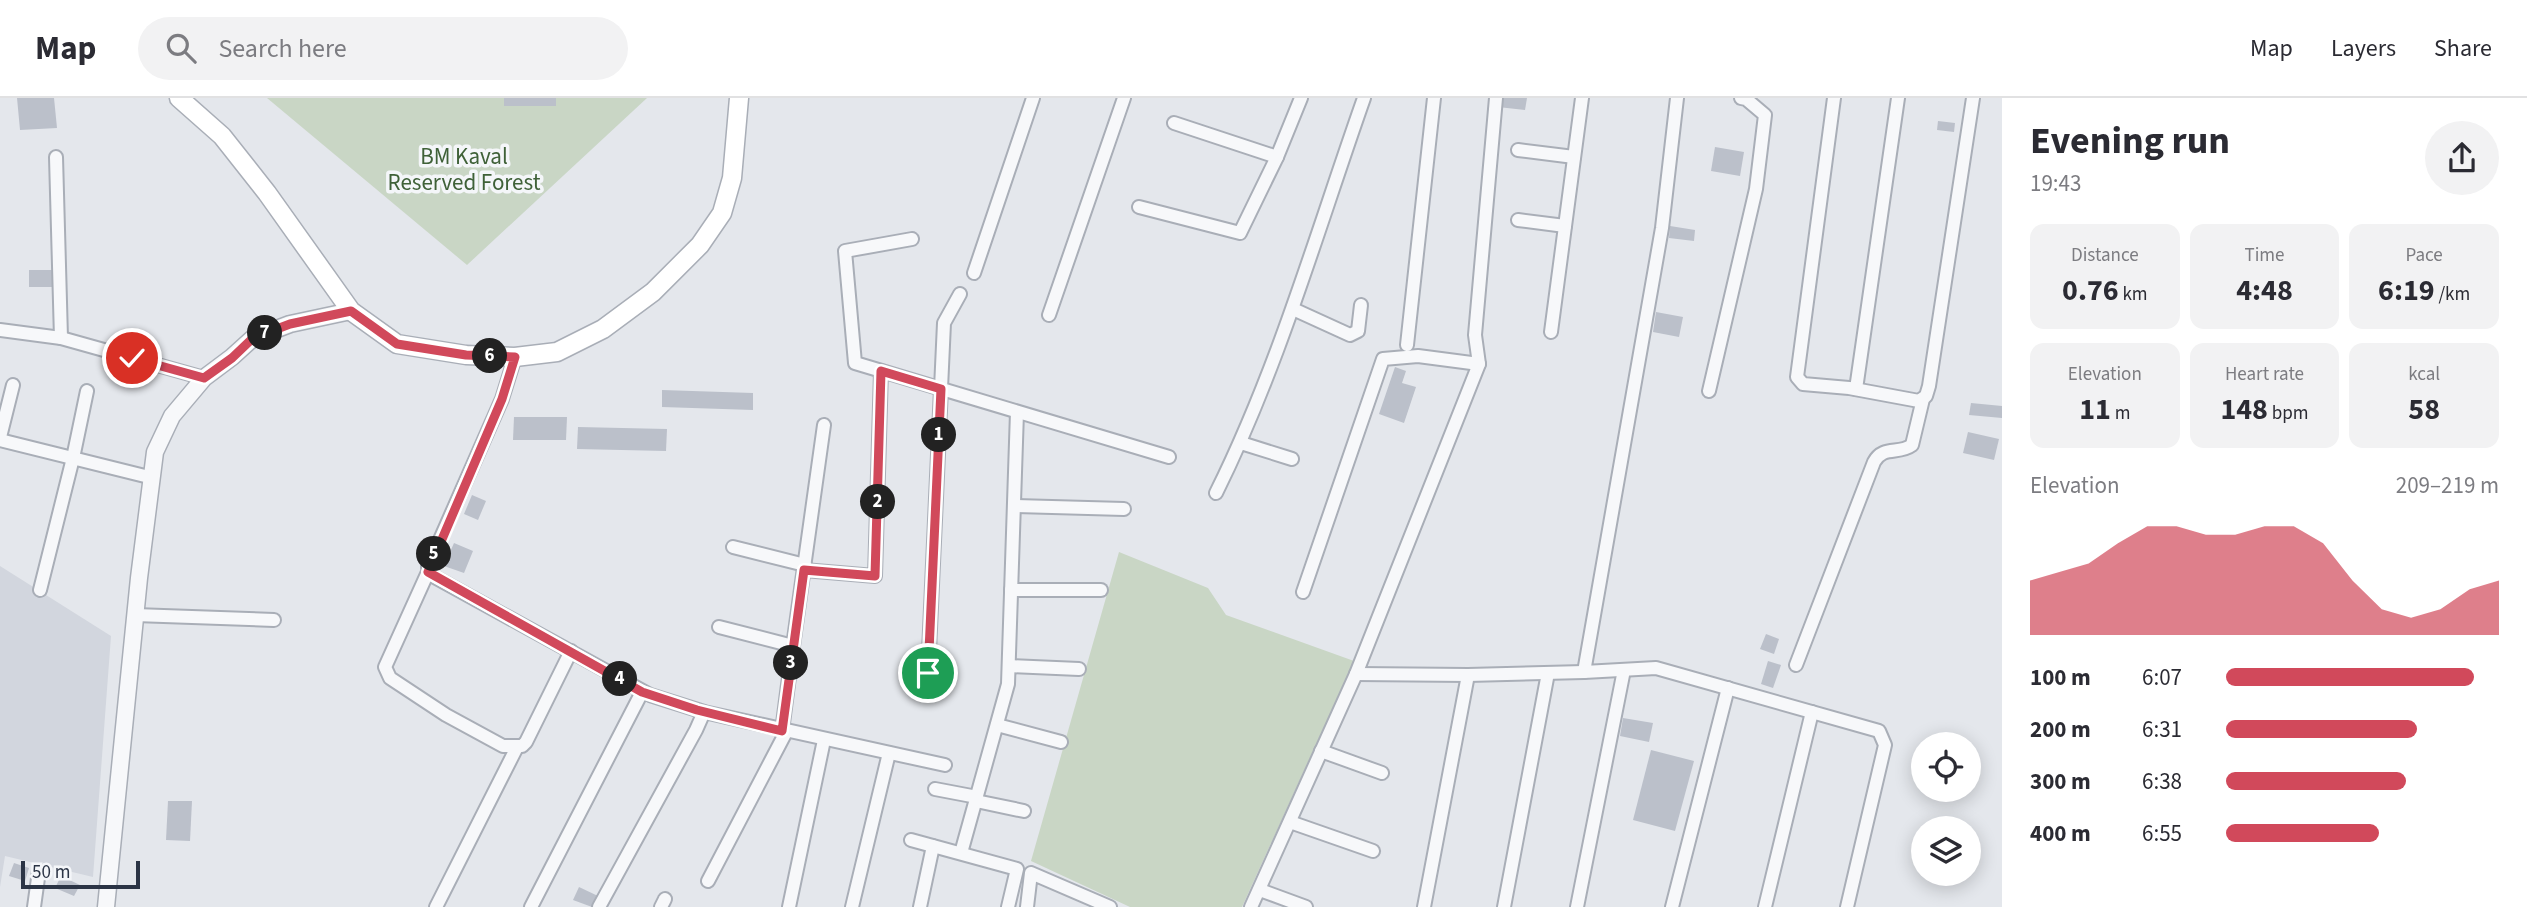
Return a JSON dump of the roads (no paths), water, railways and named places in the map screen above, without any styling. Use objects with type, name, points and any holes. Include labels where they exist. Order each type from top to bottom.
[{"type":"main road","points":[[178,98],[222,136],[267,193],[351,311],[397,344],[466,355],[515,357],[557,352],[603,329],[653,292],[701,245],[722,213],[732,178],[739,98]]},
{"type":"street","points":[[974,273],[1033,98]]},
{"type":"street","points":[[1049,315],[1124,98]]},
{"type":"street","points":[[1139,207],[1240,233],[1277,157],[1301,98]]},
{"type":"street","points":[[1216,493],[1241,443],[1293,310],[1364,98]]},
{"type":"street","points":[[1407,345],[1434,98]]},
{"type":"street","points":[[1251,907],[1356,674],[1479,364],[1475,335],[1496,98]]},
{"type":"street","points":[[1551,332],[1582,98]]},
{"type":"street","points":[[1584,672],[1662,228],[1676,98]]},
{"type":"street","points":[[1709,391],[1756,189],[1764,131],[1765,116],[1746,99],[1741,98]]},
{"type":"street","points":[[1835,98],[1797,377],[1803,384],[1856,389],[1919,401],[1923,399]]},
{"type":"street","points":[[1856,389],[1898,98]]},
{"type":"street","points":[[1796,665],[1877,456],[1887,450],[1908,448],[1912,444],[1923,399],[1929,386],[1973,98]]},
{"type":"street","points":[[1174,123],[1277,157]]},
{"type":"street","points":[[1518,150],[1574,157]]},
{"type":"street","points":[[57,157],[61,338]]},
{"type":"street","points":[[1518,220],[1565,226]]},
{"type":"street","points":[[912,239],[845,251],[855,363],[1169,457]]},
{"type":"street","points":[[928,673],[944,323],[960,294]]},
{"type":"street","points":[[1293,310],[1350,335],[1358,331],[1361,305]]},
{"type":"street","points":[[106,907],[135,615],[155,452],[172,416],[204,378],[232,358],[253,338],[290,324],[351,311]]},
{"type":"street","points":[[0,330],[61,338],[204,378]]},
{"type":"street","points":[[1303,592],[1383,359],[1418,356],[1479,364]]},
{"type":"street","points":[[515,357],[502,399],[428,572],[386,662],[386,673],[446,715],[503,746],[517,747]]},
{"type":"street","points":[[733,547],[804,568],[875,576],[881,371]]},
{"type":"street","points":[[13,385],[0,438],[153,478]]},
{"type":"street","points":[[40,590],[87,391]]},
{"type":"street","points":[[961,853],[1008,684],[1017,412]]},
{"type":"street","points":[[708,881],[784,731],[824,425]]},
{"type":"street","points":[[1241,443],[1292,459]]},
{"type":"street","points":[[1014,506],[1124,509]]},
{"type":"street","points":[[428,572],[642,692],[704,712],[945,765]]},
{"type":"street","points":[[1011,590],[1101,590]]},
{"type":"street","points":[[135,615],[274,620]]},
{"type":"street","points":[[719,627],[793,646]]},
{"type":"street","points":[[436,907],[517,747],[526,741],[571,651]]},
{"type":"street","points":[[1009,666],[1079,669]]},
{"type":"street","points":[[1356,674],[1468,675],[1656,668],[1879,731],[1885,745],[1847,907]]},
{"type":"street","points":[[1577,907],[1624,670]]},
{"type":"street","points":[[1504,907],[1548,673]]},
{"type":"street","points":[[1424,907],[1468,675]]},
{"type":"street","points":[[1672,907],[1728,688]]},
{"type":"street","points":[[531,907],[642,692]]},
{"type":"street","points":[[599,907],[704,712]]},
{"type":"street","points":[[1765,907],[1812,712]]},
{"type":"street","points":[[997,724],[1061,741]]},
{"type":"street","points":[[789,907],[824,740]]},
{"type":"street","points":[[1321,751],[1382,773]]},
{"type":"street","points":[[852,907],[889,753]]},
{"type":"street","points":[[935,789],[1024,811]]},
{"type":"street","points":[[1290,822],[1373,850]]},
{"type":"street","points":[[911,840],[1017,869],[1008,907]]},
{"type":"street","points":[[920,907],[933,846]]},
{"type":"street","points":[[33,907],[39,871]]},
{"type":"street","points":[[1027,907],[1031,873],[1097,904],[1110,907]]},
{"type":"street","points":[[1260,890],[1306,907]]},
{"type":"park label","name":"BM Kaval Reserved Forest","points":[[464,169]]}]
